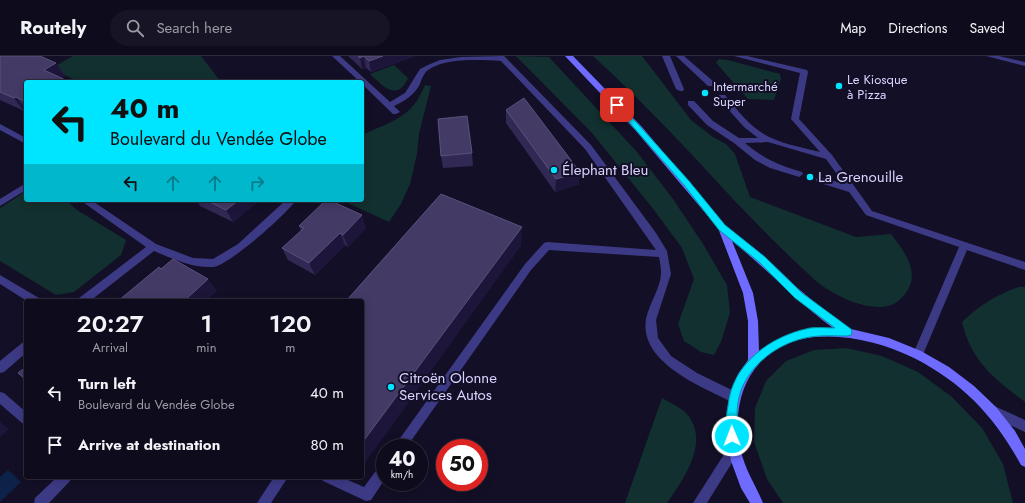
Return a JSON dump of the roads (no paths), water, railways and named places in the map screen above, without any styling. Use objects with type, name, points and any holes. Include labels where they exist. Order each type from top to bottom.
[{"type":"main road","points":[[569,56],[639,129],[722,227],[762,260],[790,288],[815,309],[847,332]]},
{"type":"main road","points":[[722,227],[748,293],[753,321],[754,361]]},
{"type":"main road","points":[[757,503],[751,494],[734,449],[731,423],[734,397],[742,377],[754,361],[779,342],[811,332],[847,332],[882,339],[918,354],[957,379],[992,411],[1019,449],[1025,461]]},
{"type":"street","points":[[336,56],[362,80]]},
{"type":"street","points":[[666,56],[680,89]]},
{"type":"street","points":[[680,56],[711,84]]},
{"type":"street","points":[[738,56],[804,72],[795,119],[828,157],[870,213],[1025,266]]},
{"type":"street","points":[[990,56],[1025,64]]},
{"type":"street","points":[[389,105],[410,93],[424,70],[442,60],[468,57],[502,58],[588,148],[653,236],[664,254],[666,274],[651,320],[653,339],[667,359],[693,377],[734,397]]},
{"type":"street","points":[[364,82],[396,112]]},
{"type":"street","points":[[722,97],[749,128],[768,140],[828,157]]},
{"type":"street","points":[[691,103],[710,123],[737,141],[758,158],[773,166],[799,174]]},
{"type":"street","points":[[0,128],[24,140]]},
{"type":"street","points":[[737,141],[768,140]]},
{"type":"street","points":[[820,180],[853,190]]},
{"type":"street","points":[[0,203],[24,187]]},
{"type":"street","points":[[87,202],[153,247],[192,262],[214,263],[241,247],[290,202]]},
{"type":"street","points":[[405,439],[528,267],[547,246],[664,254]]},
{"type":"street","points":[[918,354],[964,246]]},
{"type":"street","points":[[86,299],[153,247]]},
{"type":"street","points":[[0,279],[32,299]]},
{"type":"street","points":[[0,368],[24,348]]},
{"type":"street","points":[[0,397],[24,417]]},
{"type":"street","points":[[992,411],[1025,426]]},
{"type":"street","points":[[699,503],[734,449]]},
{"type":"street","points":[[40,503],[64,479]]},
{"type":"street","points":[[263,503],[281,479]]},
{"type":"street","points":[[331,479],[366,495],[376,481]]},
{"type":"water","points":[[8,470],[21,482],[0,502],[0,477]]},
{"type":"place","name":"Le Kiosque à Pizza","points":[[839,86]]},
{"type":"place","name":"Intermarché Super","points":[[705,93]]},
{"type":"place","name":"Élephant Bleu","points":[[554,170]]},
{"type":"place","name":"La Grenouille","points":[[810,177]]},
{"type":"place","name":"Citroën Olonne Services Autos","points":[[391,387]]}]
